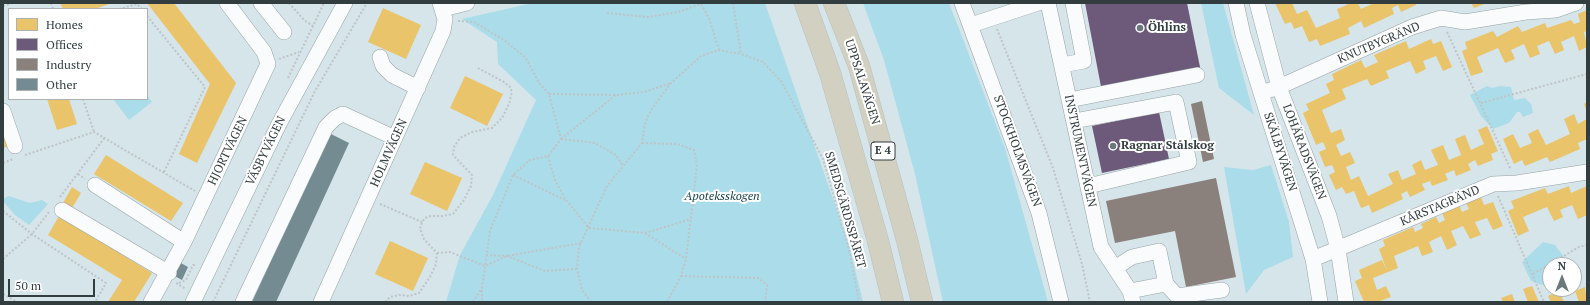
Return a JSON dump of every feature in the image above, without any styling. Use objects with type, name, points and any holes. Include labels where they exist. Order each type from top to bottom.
[{"type":"highway","name":"E 4","points":[[805,3],[830,73],[878,241],[892,302]]},
{"type":"highway","name":"UPPSALAVÄGEN","points":[[834,3],[859,66],[907,240],[922,302]]},
{"type":"street","points":[[227,3],[264,52],[268,64]]},
{"type":"street","points":[[261,3],[284,32]]},
{"type":"street","name":"VÄSBYVÄGEN","points":[[193,302],[279,124],[345,3]]},
{"type":"street","points":[[443,10],[467,3]]},
{"type":"street","name":"STOCKHOLMSVÄGEN","points":[[962,3],[1039,213],[1061,302]]},
{"type":"street","points":[[971,25],[1038,3]]},
{"type":"street","name":"INSTRUMENTVÄGEN","points":[[1048,3],[1069,100],[1079,120],[1093,185],[1101,247],[1132,297]]},
{"type":"street","points":[[1062,65],[1084,61],[1073,3]]},
{"type":"street","name":"SKÄLBYVÄGEN","points":[[1236,3],[1243,35],[1313,259],[1320,302]]},
{"type":"street","name":"LOHÄRADSVÄGEN","points":[[1257,3],[1279,87],[1328,216],[1338,249],[1346,302]]},
{"type":"street","name":"KNUTBYGRÄND","points":[[1261,93],[1279,87],[1412,26],[1441,18],[1465,22],[1532,8],[1556,10],[1576,3]]},
{"type":"street","name":"HOLMVÄGEN","points":[[321,302],[443,31],[443,10]]},
{"type":"street","points":[[380,57],[383,66],[392,75],[418,88]]},
{"type":"street","name":"HJORTVÄGEN","points":[[151,302],[175,280],[184,242],[268,64]]},
{"type":"street","points":[[1069,100],[1196,76]]},
{"type":"street","points":[[1079,120],[1176,102],[1189,162],[1093,185]]},
{"type":"street","points":[[3,111],[15,146]]},
{"type":"street","points":[[243,302],[326,126],[335,118],[343,114],[395,138]]},
{"type":"street","name":"KÅRSTAGRÄND","points":[[1571,174],[1587,162]]},
{"type":"street","name":"KÅRSTAGRÄND","points":[[1313,259],[1493,184],[1517,183],[1587,172]]},
{"type":"street","points":[[94,185],[184,242]]},
{"type":"street","points":[[62,210],[175,280]]},
{"type":"street","points":[[1115,268],[1132,257],[1159,250],[1166,284],[1177,296],[1222,290]]},
{"type":"street","points":[[1132,297],[1166,284]]},
{"type":"path","points":[[3,6],[12,3]]},
{"type":"path","points":[[289,3],[304,20],[313,26]]},
{"type":"path","points":[[213,302],[315,91],[367,3]]},
{"type":"path","points":[[733,3],[741,54]]},
{"type":"path","points":[[123,8],[137,4],[141,8]]},
{"type":"path","points":[[607,14],[648,17],[678,12],[701,4],[709,18],[719,50]]},
{"type":"path","points":[[443,10],[474,22],[504,40],[526,58],[539,83],[549,94],[561,139]]},
{"type":"path","points":[[148,17],[205,87],[164,172]]},
{"type":"path","points":[[993,18],[1053,168],[1082,264],[1090,302]]},
{"type":"path","points":[[1441,18],[1517,183]]},
{"type":"path","name":"SMEDSGÄRDSSPÅRET","points":[[642,143],[645,123],[651,110],[671,83],[701,56],[719,50],[741,54],[763,62],[781,81],[823,159],[849,250],[859,302]]},
{"type":"path","points":[[268,64],[300,51]]},
{"type":"path","points":[[385,302],[390,297],[399,295],[409,296],[419,293],[430,277],[436,264],[437,253],[424,239],[420,229],[422,222],[425,218],[431,216],[453,214],[457,210],[471,186],[472,176],[453,155],[454,147],[460,138],[472,132],[492,128],[502,118],[509,104],[512,92],[510,87],[504,82],[476,67]]},
{"type":"path","points":[[1481,103],[1587,74]]},
{"type":"path","points":[[549,94],[616,95],[644,92],[671,83]]},
{"type":"path","points":[[482,302],[482,288],[490,231],[513,176],[530,160],[548,156],[561,139],[616,95]]},
{"type":"path","points":[[83,100],[94,132],[164,172],[205,198]]},
{"type":"path","points":[[3,163],[94,132]]},
{"type":"path","points":[[561,139],[595,142],[616,155],[623,166]]},
{"type":"path","points":[[591,302],[582,290],[577,269],[581,243],[607,186],[642,143],[677,144],[694,150],[697,164],[686,259],[681,276],[667,302]]},
{"type":"path","points":[[548,156],[555,180],[566,200],[589,228],[645,233],[691,218]]},
{"type":"path","points":[[513,176],[566,200]]},
{"type":"path","points":[[1493,184],[1544,302]]},
{"type":"path","points":[[368,198],[422,222]]},
{"type":"path","points":[[3,211],[32,234],[106,283],[95,302]]},
{"type":"path","points":[[645,233],[686,259]]},
{"type":"path","points":[[486,255],[507,256],[581,243]]},
{"type":"path","points":[[1533,274],[1579,247],[1587,245]]},
{"type":"path","points":[[437,253],[450,252],[485,266],[507,256],[545,271],[577,269]]},
{"type":"path","points":[[175,280],[186,280],[193,265],[196,265]]},
{"type":"path","points":[[681,276],[758,278],[766,285],[765,302]]},
{"type":"path","points":[[175,280],[185,288]]},
{"type":"path","points":[[473,302],[482,288]]},
{"type":"path","points":[[3,294],[17,302]]},
{"type":"green space","name":"Apoteksskogen","points":[[533,3],[765,3],[850,248],[863,302],[446,302],[460,255],[493,195],[536,100],[498,64],[497,42],[462,19]]},
{"type":"green space","points":[[863,3],[949,3],[1005,148],[1048,302],[943,302],[915,174],[884,60]]},
{"type":"green space","points":[[1201,3],[1223,3],[1254,115],[1219,88]]},
{"type":"green space","points":[[1487,86],[1492,88],[1500,86],[1511,87],[1514,100],[1525,98],[1531,104],[1533,113],[1523,117],[1520,112],[1517,112],[1509,123],[1493,129],[1481,116],[1470,95]]},
{"type":"green space","points":[[148,96],[152,102],[129,120],[114,100],[148,100]]},
{"type":"green space","points":[[1271,165],[1289,222],[1293,257],[1264,270],[1246,294],[1224,167],[1253,170]]},
{"type":"green space","points":[[9,196],[30,203],[42,200],[48,204],[29,225],[15,215],[3,201],[3,199]]},
{"type":"green space","points":[[1543,242],[1555,245],[1564,257],[1542,257],[1542,285],[1531,281],[1522,262]]},
{"type":"building: Homes","points":[[60,3],[112,3],[98,8],[62,8]]},
{"type":"building: Homes","points":[[147,3],[174,3],[236,83],[197,163],[179,154],[210,84]]},
{"type":"building: Homes","points":[[1275,3],[1292,3],[1297,14],[1307,10],[1316,28],[1340,18],[1337,9],[1347,5],[1346,3],[1358,3],[1361,9],[1374,3],[1416,3],[1416,5],[1401,12],[1398,5],[1392,8],[1394,14],[1364,28],[1361,21],[1348,28],[1350,34],[1320,46],[1317,39],[1309,42],[1302,26],[1294,29],[1291,22],[1285,24]]},
{"type":"building: Homes","points":[[1471,3],[1487,3],[1474,8]]},
{"type":"building: Homes","points":[[383,8],[421,25],[406,59],[368,42]]},
{"type":"building: Homes","points":[[1587,10],[1587,31],[1584,32],[1587,47],[1579,51],[1574,36],[1561,42],[1564,50],[1555,54],[1549,41],[1537,46],[1540,54],[1530,58],[1524,44],[1511,50],[1515,59],[1505,63],[1498,48],[1477,57],[1483,72],[1471,76],[1462,51],[1467,49],[1465,42],[1493,31],[1497,37],[1518,26],[1522,32],[1545,23],[1547,28],[1571,20],[1574,24],[1580,22],[1578,14]]},
{"type":"building: Homes","points":[[1431,39],[1433,44],[1441,41],[1452,67],[1443,71],[1436,56],[1423,61],[1426,69],[1416,74],[1410,61],[1386,71],[1389,78],[1371,86],[1367,79],[1342,89],[1346,99],[1322,110],[1331,133],[1341,129],[1345,140],[1336,145],[1341,156],[1350,152],[1355,163],[1346,167],[1351,180],[1359,176],[1368,196],[1393,184],[1388,174],[1398,170],[1402,180],[1416,174],[1412,165],[1421,160],[1425,170],[1438,165],[1431,150],[1443,145],[1449,160],[1461,155],[1455,139],[1465,135],[1471,150],[1484,144],[1478,130],[1487,126],[1498,151],[1491,154],[1493,160],[1478,166],[1475,160],[1468,164],[1471,170],[1456,176],[1454,170],[1445,174],[1448,180],[1432,186],[1430,181],[1422,184],[1425,190],[1410,197],[1407,191],[1401,194],[1403,199],[1372,213],[1369,205],[1361,208],[1354,191],[1346,194],[1342,187],[1336,190],[1329,175],[1335,172],[1332,165],[1325,167],[1319,152],[1326,149],[1323,142],[1316,145],[1303,113],[1309,110],[1306,104],[1330,93],[1326,84],[1334,80],[1332,74],[1361,60],[1365,68],[1378,62],[1374,55],[1406,41],[1409,49]]},
{"type":"building: Homes","points":[[465,76],[503,94],[487,126],[450,108]]},
{"type":"building: Homes","points":[[47,100],[69,100],[77,124],[57,130]]},
{"type":"building: Homes","points":[[1587,102],[1587,112],[1584,104]]},
{"type":"building: Homes","points":[[1574,114],[1578,124],[1587,119],[1587,139],[1578,143],[1580,149],[1550,162],[1547,157],[1525,166],[1522,160],[1514,164],[1503,139],[1513,134],[1520,148],[1532,143],[1528,134],[1538,129],[1546,145],[1570,134],[1564,119]]},
{"type":"building: Homes","points":[[3,128],[9,146],[3,148]]},
{"type":"building: Homes","points":[[106,155],[183,203],[171,221],[94,174]]},
{"type":"building: Homes","points":[[425,162],[462,178],[447,211],[410,194]]},
{"type":"building: Homes","points":[[1569,186],[1571,193],[1587,186],[1587,215],[1578,219],[1572,205],[1560,210],[1563,217],[1554,221],[1547,207],[1523,217],[1529,231],[1518,236],[1508,211],[1514,208],[1511,201],[1545,188],[1548,194]]},
{"type":"building: Homes","points":[[72,187],[81,193],[72,208],[63,203]]},
{"type":"building: Homes","points":[[1481,197],[1484,205],[1493,202],[1503,226],[1493,230],[1487,218],[1475,222],[1481,235],[1470,239],[1463,226],[1451,231],[1457,245],[1447,250],[1441,236],[1429,242],[1433,252],[1422,256],[1418,246],[1394,256],[1398,268],[1373,278],[1377,290],[1386,286],[1391,297],[1377,302],[1364,302],[1355,281],[1362,278],[1359,270],[1382,260],[1387,271],[1379,249],[1385,246],[1383,240],[1413,227],[1415,232],[1423,228],[1421,224],[1436,217],[1439,223],[1445,220],[1442,213],[1459,205],[1462,212],[1469,209],[1466,203]]},
{"type":"building: Homes","points":[[59,216],[152,273],[134,302],[108,302],[122,280],[48,235]]},
{"type":"building: Homes","points":[[390,241],[428,258],[413,291],[375,274]]},
{"type":"building: Homes","points":[[1532,286],[1539,302],[1528,302],[1523,289]]},
{"type":"building: Homes","points":[[1585,287],[1587,302],[1579,302],[1577,297],[1582,297],[1582,288]]},
{"type":"building: Homes","points":[[1512,294],[1515,302],[1503,302],[1501,298]]},
{"type":"building: Homes","points":[[1548,297],[1562,297],[1564,302],[1551,302]]},
{"type":"building: Offices","points":[[1085,3],[1187,3],[1201,72],[1102,92]]},
{"type":"building: Offices","points":[[1159,112],[1169,159],[1102,173],[1092,126]]},
{"type":"building: Industry","points":[[1202,101],[1214,159],[1203,162],[1191,104]]},
{"type":"building: Industry","points":[[1216,178],[1236,277],[1186,287],[1175,231],[1115,243],[1106,201]]},
{"type":"building: Other","points":[[329,133],[349,143],[276,302],[252,302]]},
{"type":"building: Other","points":[[179,262],[188,267],[182,280],[173,275]]},
{"type":"place","name":"Öhlins","points":[[1140,28]]},
{"type":"place","name":"Ragnar Stålskog","points":[[1113,146]]}]
